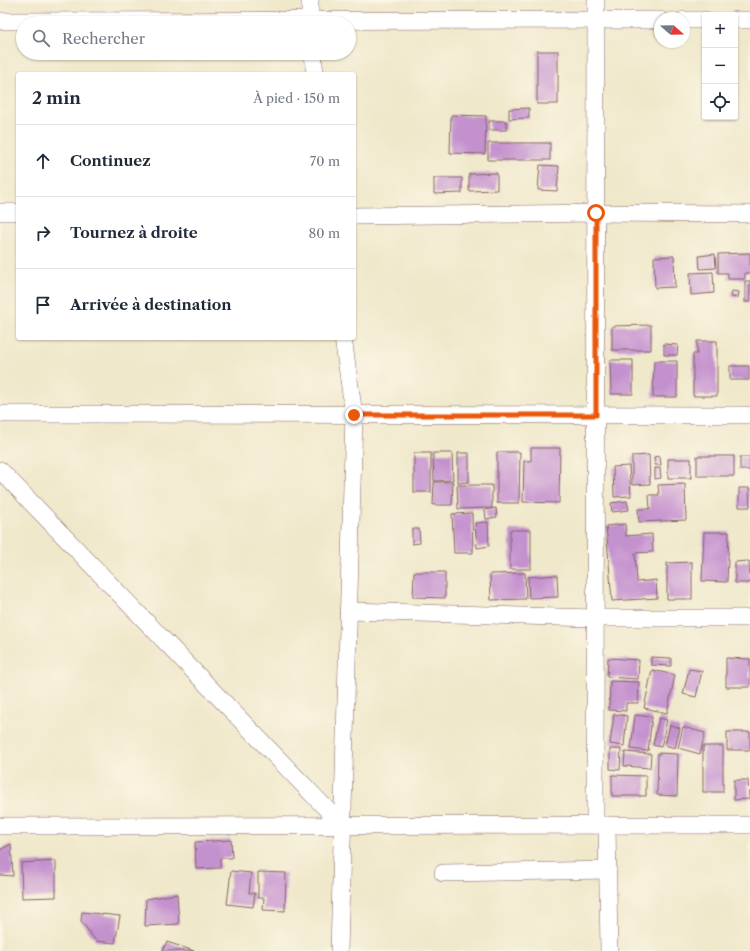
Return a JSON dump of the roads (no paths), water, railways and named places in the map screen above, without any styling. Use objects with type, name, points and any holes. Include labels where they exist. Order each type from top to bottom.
[{"type":"street","points":[[310,0],[310,16]]},
{"type":"street","points":[[596,0],[595,618],[601,825],[608,870],[609,951]]},
{"type":"street","points":[[356,22],[654,20]]},
{"type":"street","points":[[690,20],[702,20]]},
{"type":"street","points":[[738,20],[750,20]]},
{"type":"street","points":[[0,21],[16,21]]},
{"type":"street","points":[[314,60],[315,72]]},
{"type":"street","points":[[0,212],[16,212]]},
{"type":"street","points":[[356,216],[596,213],[750,214]]},
{"type":"street","points":[[338,951],[354,415],[343,340]]},
{"type":"street","points":[[0,414],[750,415]]},
{"type":"street","points":[[0,470],[342,825]]},
{"type":"street","points":[[348,611],[595,618],[750,618]]},
{"type":"street","points":[[0,826],[750,825]]},
{"type":"street","points":[[443,873],[608,870]]}]
